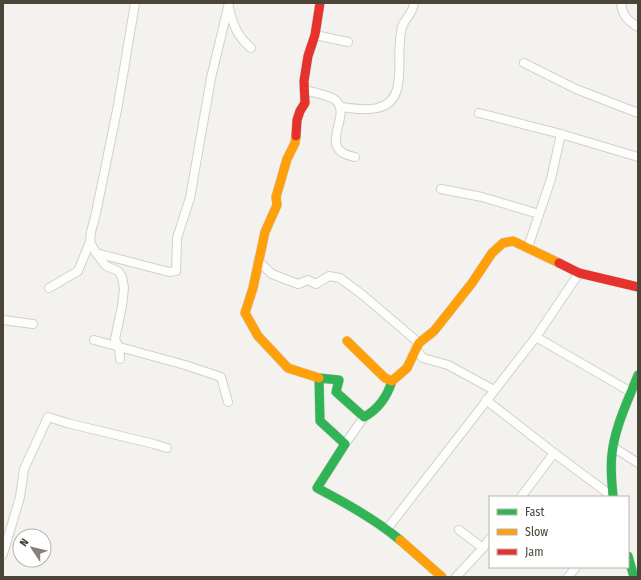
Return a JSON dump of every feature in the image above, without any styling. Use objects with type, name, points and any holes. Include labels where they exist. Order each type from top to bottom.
[{"type":"street","points":[[50,288],[78,271],[90,242],[118,104],[135,3]]},
{"type":"street","points":[[320,3],[315,35],[308,56],[304,81],[305,103],[297,120],[295,143],[288,158],[276,197],[277,205],[270,216],[258,260],[255,281],[245,313],[258,336],[288,368],[319,378],[339,380],[336,392],[364,418]]},
{"type":"street","points":[[340,107],[377,108],[388,104],[393,100],[397,94],[398,86],[399,44],[402,27],[410,16],[414,3]]},
{"type":"street","points":[[621,3],[622,13],[638,27]]},
{"type":"street","points":[[96,253],[169,272],[176,271],[177,238],[190,198],[211,78],[228,4]]},
{"type":"street","points":[[228,4],[234,27],[241,40],[251,48]]},
{"type":"street","points":[[315,35],[348,42]]},
{"type":"street","points":[[524,63],[576,89],[638,113]]},
{"type":"street","points":[[304,90],[334,100],[340,107],[340,118],[336,140],[338,148],[343,153],[355,157]]},
{"type":"street","points":[[479,113],[561,134],[638,157]]},
{"type":"street","points":[[528,247],[551,179],[561,134]]},
{"type":"street","points":[[441,189],[482,197],[539,214]]},
{"type":"street","points":[[442,577],[387,529],[355,508],[317,488],[345,444],[364,418],[374,413],[388,396],[392,381],[407,368],[417,346],[434,331],[472,283],[492,253],[503,243],[513,241],[579,273],[638,287]]},
{"type":"street","points":[[90,242],[106,266],[118,271],[122,277],[124,288],[123,300],[115,339],[120,359]]},
{"type":"street","points":[[258,260],[272,274],[298,284],[308,280],[316,284],[329,276],[340,278],[364,296],[417,346],[422,358],[448,365],[494,390]]},
{"type":"street","points":[[387,529],[536,337],[579,273]]},
{"type":"street","points":[[3,320],[33,324]]},
{"type":"street","points":[[536,337],[631,392]]},
{"type":"street","points":[[94,340],[185,365],[221,377],[228,402]]},
{"type":"street","points":[[347,341],[385,378],[392,381]]},
{"type":"street","points":[[613,496],[611,468],[613,447],[638,375]]},
{"type":"street","points":[[319,378],[320,421],[345,444]]},
{"type":"street","points":[[486,400],[554,454],[612,496]]},
{"type":"street","points":[[3,554],[20,498],[24,469],[48,417],[67,424],[167,448]]},
{"type":"street","points":[[613,447],[638,463]]},
{"type":"street","points":[[522,496],[554,454]]},
{"type":"street","points":[[459,530],[482,548]]},
{"type":"street","points":[[456,577],[489,539]]},
{"type":"street","points":[[629,557],[638,563]]},
{"type":"street","points":[[629,560],[634,577]]},
{"type":"street","points":[[568,577],[575,568]]},
{"type":"traffic: fast","points":[[613,496],[611,465],[616,434],[622,414],[638,375]]},
{"type":"traffic: fast","points":[[392,381],[382,402],[364,417],[336,392],[339,380],[319,378],[320,421],[345,444],[317,488],[381,525],[400,540]]},
{"type":"traffic: fast","points":[[629,560],[634,577]]},
{"type":"traffic: slow","points":[[296,136],[295,143],[287,159],[276,197],[277,205],[265,232],[253,288],[245,313],[258,336],[288,368],[319,378]]},
{"type":"traffic: slow","points":[[347,341],[385,378],[392,381],[407,368],[419,343],[434,331],[472,283],[492,253],[503,243],[513,241],[559,263]]},
{"type":"traffic: slow","points":[[400,540],[442,577]]},
{"type":"traffic: jam","points":[[296,136],[297,120],[305,103],[304,81],[308,56],[315,35],[320,3]]},
{"type":"traffic: jam","points":[[559,263],[579,273],[638,287]]}]
